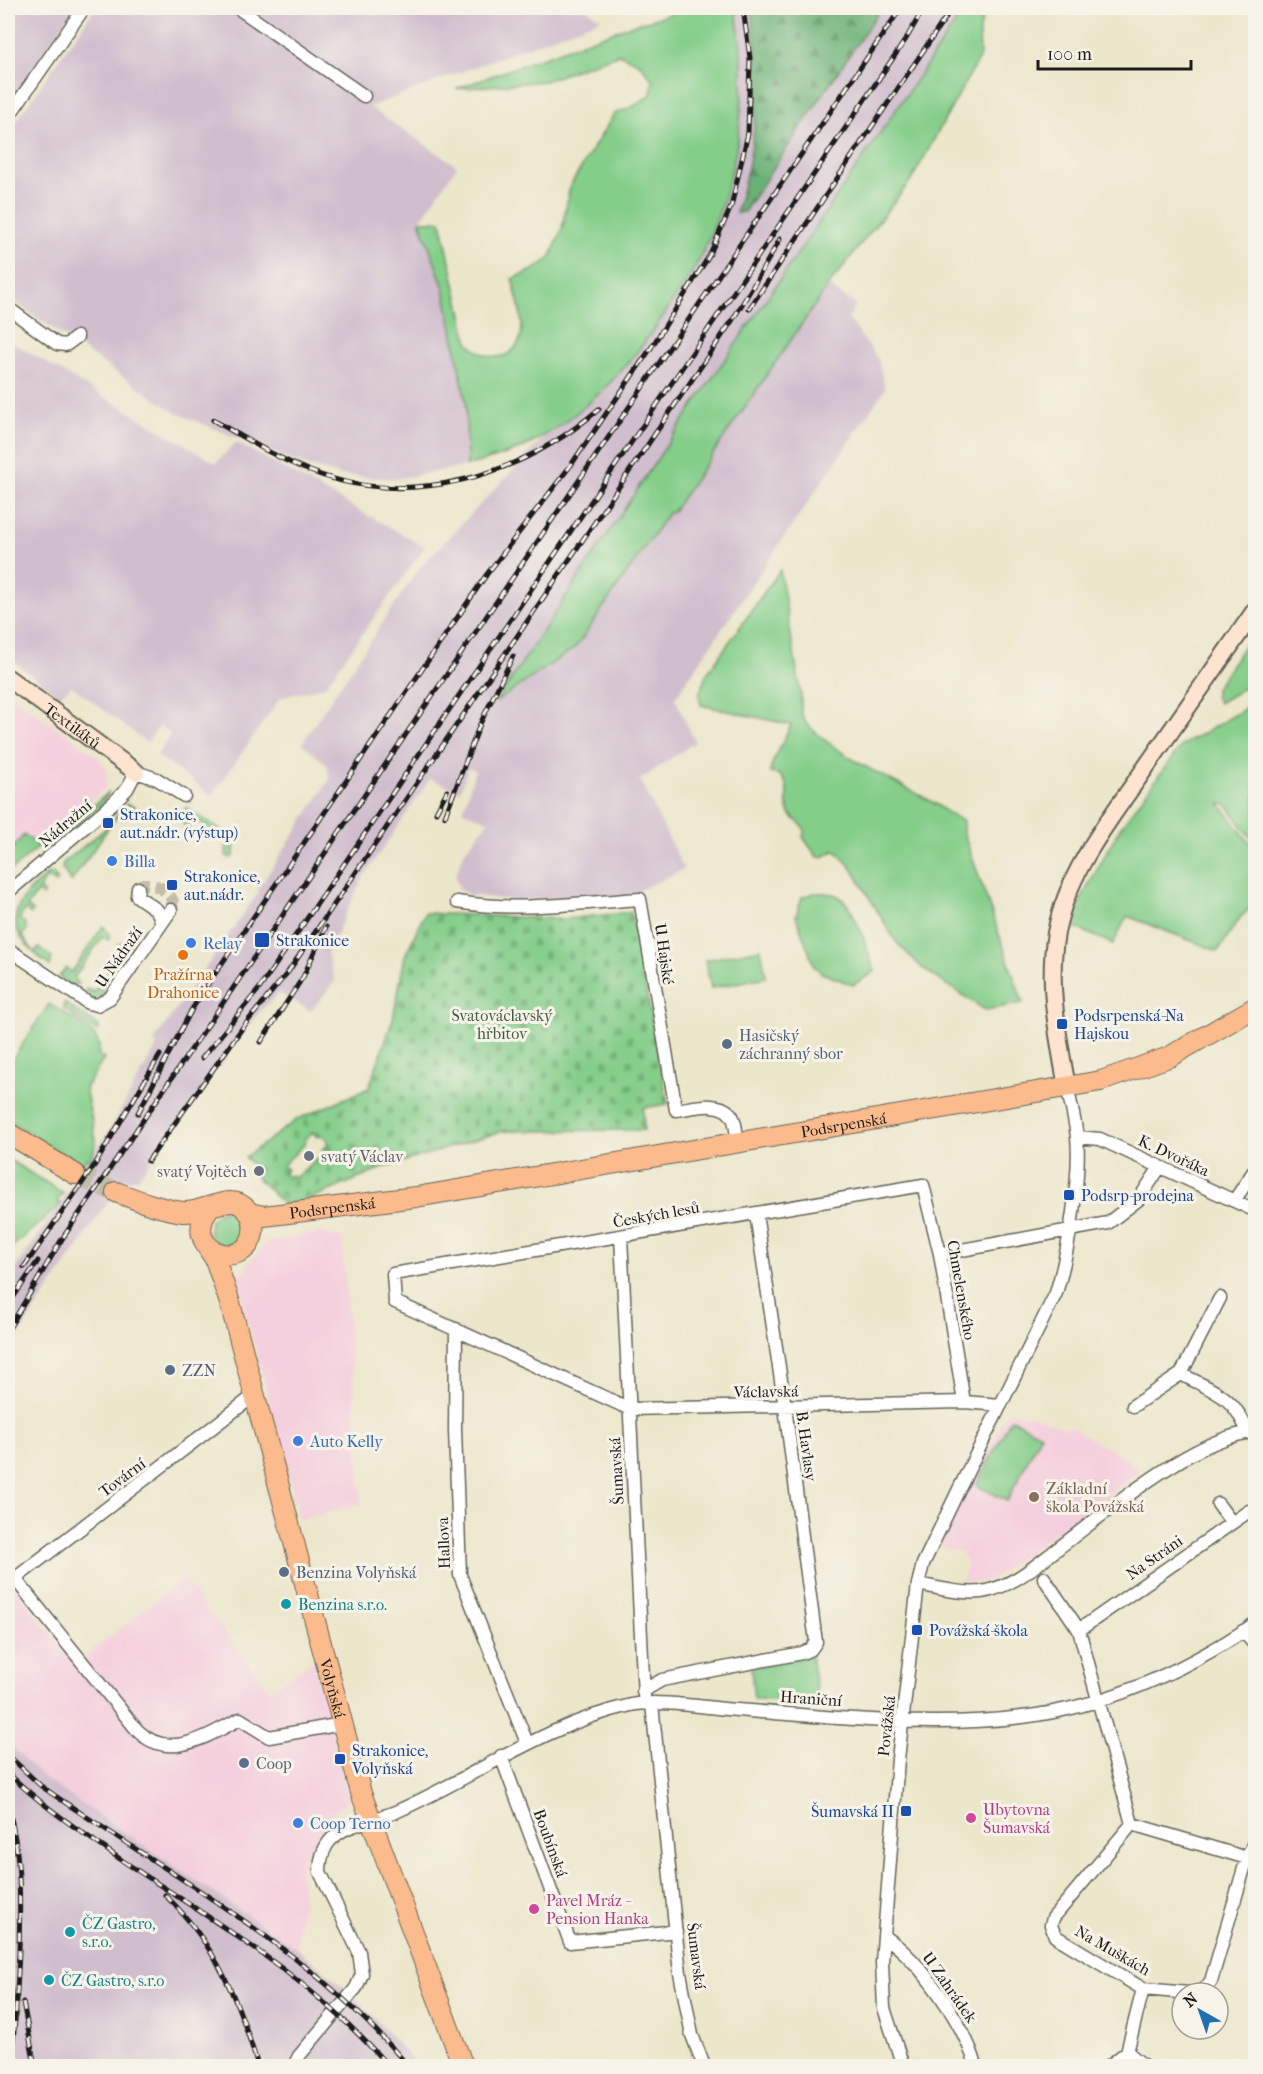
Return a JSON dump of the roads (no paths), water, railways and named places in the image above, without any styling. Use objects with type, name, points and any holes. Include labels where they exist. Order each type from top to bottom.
[{"type":"main road","name":"Podsrpenská","points":[[253,1234],[276,1226],[416,1197],[1108,1079],[1154,1064],[1256,1007]]},
{"type":"main road","points":[[8,1133],[72,1179],[8,1146]]},
{"type":"main road","name":"Podsrpenská","points":[[237,1252],[221,1254],[193,1226],[112,1198],[183,1212],[197,1212],[223,1201],[231,1201],[249,1213],[264,1216],[416,1197]]},
{"type":"main road","points":[[203,1238],[202,1218],[209,1208]]},
{"type":"main road","points":[[237,1252],[246,1247],[253,1234],[253,1222],[249,1213]]},
{"type":"main road","name":"Volyňská","points":[[203,1238],[215,1259],[230,1303],[369,1819],[463,2067]]},
{"type":"main road","name":"Volyňská","points":[[230,1303],[226,1268],[237,1252]]},
{"type":"street","points":[[8,117],[84,8]]},
{"type":"street","points":[[238,8],[364,96]]},
{"type":"street","points":[[8,308],[57,344],[66,345],[77,337]]},
{"type":"street","points":[[1001,1405],[1056,1293],[1068,1232],[1077,1137],[1055,1014],[1053,969],[1056,933],[1067,893],[1100,835],[1256,609]]},
{"type":"street","name":"Textiláků","points":[[8,678],[136,772]]},
{"type":"street","points":[[136,772],[157,779],[184,796]]},
{"type":"street","name":"Nádražní","points":[[8,892],[113,803],[126,789],[136,772]]},
{"type":"street","name":"U Nádraží","points":[[138,888],[137,896],[157,910],[162,923]]},
{"type":"street","name":"U Hajské","points":[[458,902],[482,906],[640,899],[676,1110],[707,1106],[723,1108],[733,1117],[738,1141]]},
{"type":"street","name":"U Nádraží","points":[[8,949],[88,1003],[97,1005],[110,998],[171,910]]},
{"type":"street","name":"K. Dvořáka","points":[[1077,1137],[1100,1139],[1256,1211]]},
{"type":"street","points":[[940,1254],[1108,1223],[1138,1199],[1160,1167]]},
{"type":"street","points":[[1234,1201],[1256,1168]]},
{"type":"street","name":"Českých lesů","points":[[393,1274],[923,1185]]},
{"type":"street","name":"Chmelenského","points":[[923,1185],[940,1254],[964,1402]]},
{"type":"street","name":"B. Havlasy","points":[[756,1214],[817,1637],[813,1646]]},
{"type":"street","name":"Šumavská","points":[[621,1237],[647,1699],[680,1973],[692,2035],[704,2067]]},
{"type":"street","name":"Václavská","points":[[393,1274],[395,1302],[630,1409],[964,1402],[1001,1405]]},
{"type":"street","points":[[1133,1406],[1181,1374],[1220,1298]]},
{"type":"street","name":"Hallova","points":[[456,1329],[455,1429],[460,1575],[527,1743]]},
{"type":"street","points":[[918,1584],[961,1592],[980,1592],[1003,1585],[1035,1566],[1180,1460],[1214,1441],[1252,1432],[1240,1411],[1227,1398],[1181,1374]]},
{"type":"street","name":"Tovární","points":[[12,1582],[256,1394]]},
{"type":"street","name":"Povážská","points":[[903,2067],[884,2008],[884,1936],[918,1584],[923,1564],[1001,1405]]},
{"type":"street","points":[[1218,1504],[1232,1523]]},
{"type":"street","name":"Na Stráni","points":[[1079,1630],[1249,1510]]},
{"type":"street","points":[[1044,1578],[1079,1630],[1132,1824],[1247,1858]]},
{"type":"street","points":[[12,1582],[137,1730],[152,1742],[167,1746],[182,1745],[240,1719],[269,1737],[342,1724]]},
{"type":"street","name":"Hraniční","points":[[294,2067],[299,2056],[360,1979],[362,1965],[360,1952],[324,1885],[320,1861],[323,1851],[333,1837],[369,1819],[398,1811],[527,1743],[575,1721],[647,1699],[904,1721],[970,1723],[1062,1710],[1138,1686],[1181,1666],[1256,1623]]},
{"type":"street","points":[[1243,1631],[1256,1646]]},
{"type":"street","name":"Hraniční","points":[[647,1699],[662,1680],[802,1653],[813,1646]]},
{"type":"street","name":"Boubínská","points":[[501,1756],[570,1942],[676,1931]]},
{"type":"street","name":"Na Muškách","points":[[1132,1824],[1053,1918],[1051,1925],[1055,1936],[1143,1989],[1170,1991]]},
{"type":"street","points":[[1211,1981],[1247,1858],[1256,1838]]},
{"type":"street","name":"U Zahrádek","points":[[884,1936],[902,1948],[945,2005],[970,2044],[976,2067]]},
{"type":"street","points":[[1109,2067],[1127,2052],[1143,1989]]},
{"type":"street","points":[[1127,2052],[1144,2067]]},
{"type":"tunnel","points":[[138,888],[147,884],[164,891],[173,901],[171,910]]},
{"type":"tunnel","points":[[75,1174],[116,1192]]},
{"type":"railway","points":[[138,1113],[192,1009],[214,975],[487,574],[571,465],[651,348],[709,256],[731,207],[748,133],[750,58],[743,8]]},
{"type":"railway","points":[[8,1330],[62,1239],[901,8]]},
{"type":"railway","points":[[202,1058],[259,989],[906,39],[924,8]]},
{"type":"railway","points":[[749,309],[946,17]]},
{"type":"railway","points":[[752,288],[780,239]]},
{"type":"railway","points":[[148,1161],[243,1027],[288,972],[732,321],[756,281]]},
{"type":"railway","points":[[213,420],[273,454],[310,471],[348,482],[386,487],[425,486],[463,480],[500,468],[569,433],[599,409]]},
{"type":"railway","points":[[445,816],[480,724],[513,656]]},
{"type":"railway","points":[[436,812],[447,791]]},
{"type":"railway","points":[[261,1042],[303,977],[326,927]]},
{"type":"railway","points":[[24,1267],[96,1163],[160,1055]]},
{"type":"railway","points":[[8,1305],[38,1261]]},
{"type":"railway","points":[[8,1755],[41,1786],[235,1914],[282,1948],[327,1984],[369,2023],[408,2066]]},
{"type":"railway","points":[[8,1773],[78,1830],[228,1930],[297,1980],[359,2035],[388,2066]]},
{"type":"railway","points":[[8,1807],[16,1843],[20,1897],[17,1995],[9,2066]]},
{"type":"railway","points":[[165,1895],[198,1933],[223,1974],[258,2066]]},
{"type":"railway","points":[[23,2002],[35,2066]]},
{"type":"place","name":"Strakonice, aut.nádr. (výstup)","points":[[108,823]]},
{"type":"place","name":"Billa","points":[[112,861]]},
{"type":"place","name":"Strakonice, aut.nádr.","points":[[172,885]]},
{"type":"place","name":"Strakonice","points":[[262,940]]},
{"type":"place","name":"Relay","points":[[191,943]]},
{"type":"place","name":"Pražírna Drahonice","points":[[183,955]]},
{"type":"place","name":"Podsrpenská-Na Hajskou","points":[[1062,1024]]},
{"type":"place","name":"Hasičský záchranný sbor","points":[[727,1044]]},
{"type":"place","name":"svatý Václav","points":[[309,1156]]},
{"type":"place","name":"svatý Vojtěch","points":[[259,1171]]},
{"type":"place","name":"Podsrp-prodejna","points":[[1069,1195]]},
{"type":"place","name":"ZZN","points":[[170,1370]]},
{"type":"place","name":"Auto Kelly","points":[[298,1441]]},
{"type":"place","name":"Základní škola Povážská","points":[[1034,1497]]},
{"type":"place","name":"Benzina Volyňská","points":[[284,1572]]},
{"type":"place","name":"Benzina s.r.o.","points":[[286,1604]]},
{"type":"place","name":"Povážská-škola","points":[[917,1630]]},
{"type":"place","name":"Strakonice, Volyňská","points":[[340,1759]]},
{"type":"place","name":"Coop","points":[[244,1763]]},
{"type":"place","name":"Šumavská II","points":[[906,1811]]},
{"type":"place","name":"Ubytovna Šumavská","points":[[971,1818]]},
{"type":"place","name":"Coop Terno","points":[[298,1823]]},
{"type":"place","name":"Pavel Mráz - Pension Hanka","points":[[534,1909]]},
{"type":"place","name":"ČZ Gastro, s.r.o.","points":[[70,1932]]},
{"type":"place","name":"ČZ Gastro, s.r.o","points":[[49,1980]]},
{"type":"park label","name":"Svatováclavský hřbitov","points":[[502,1024]]}]
